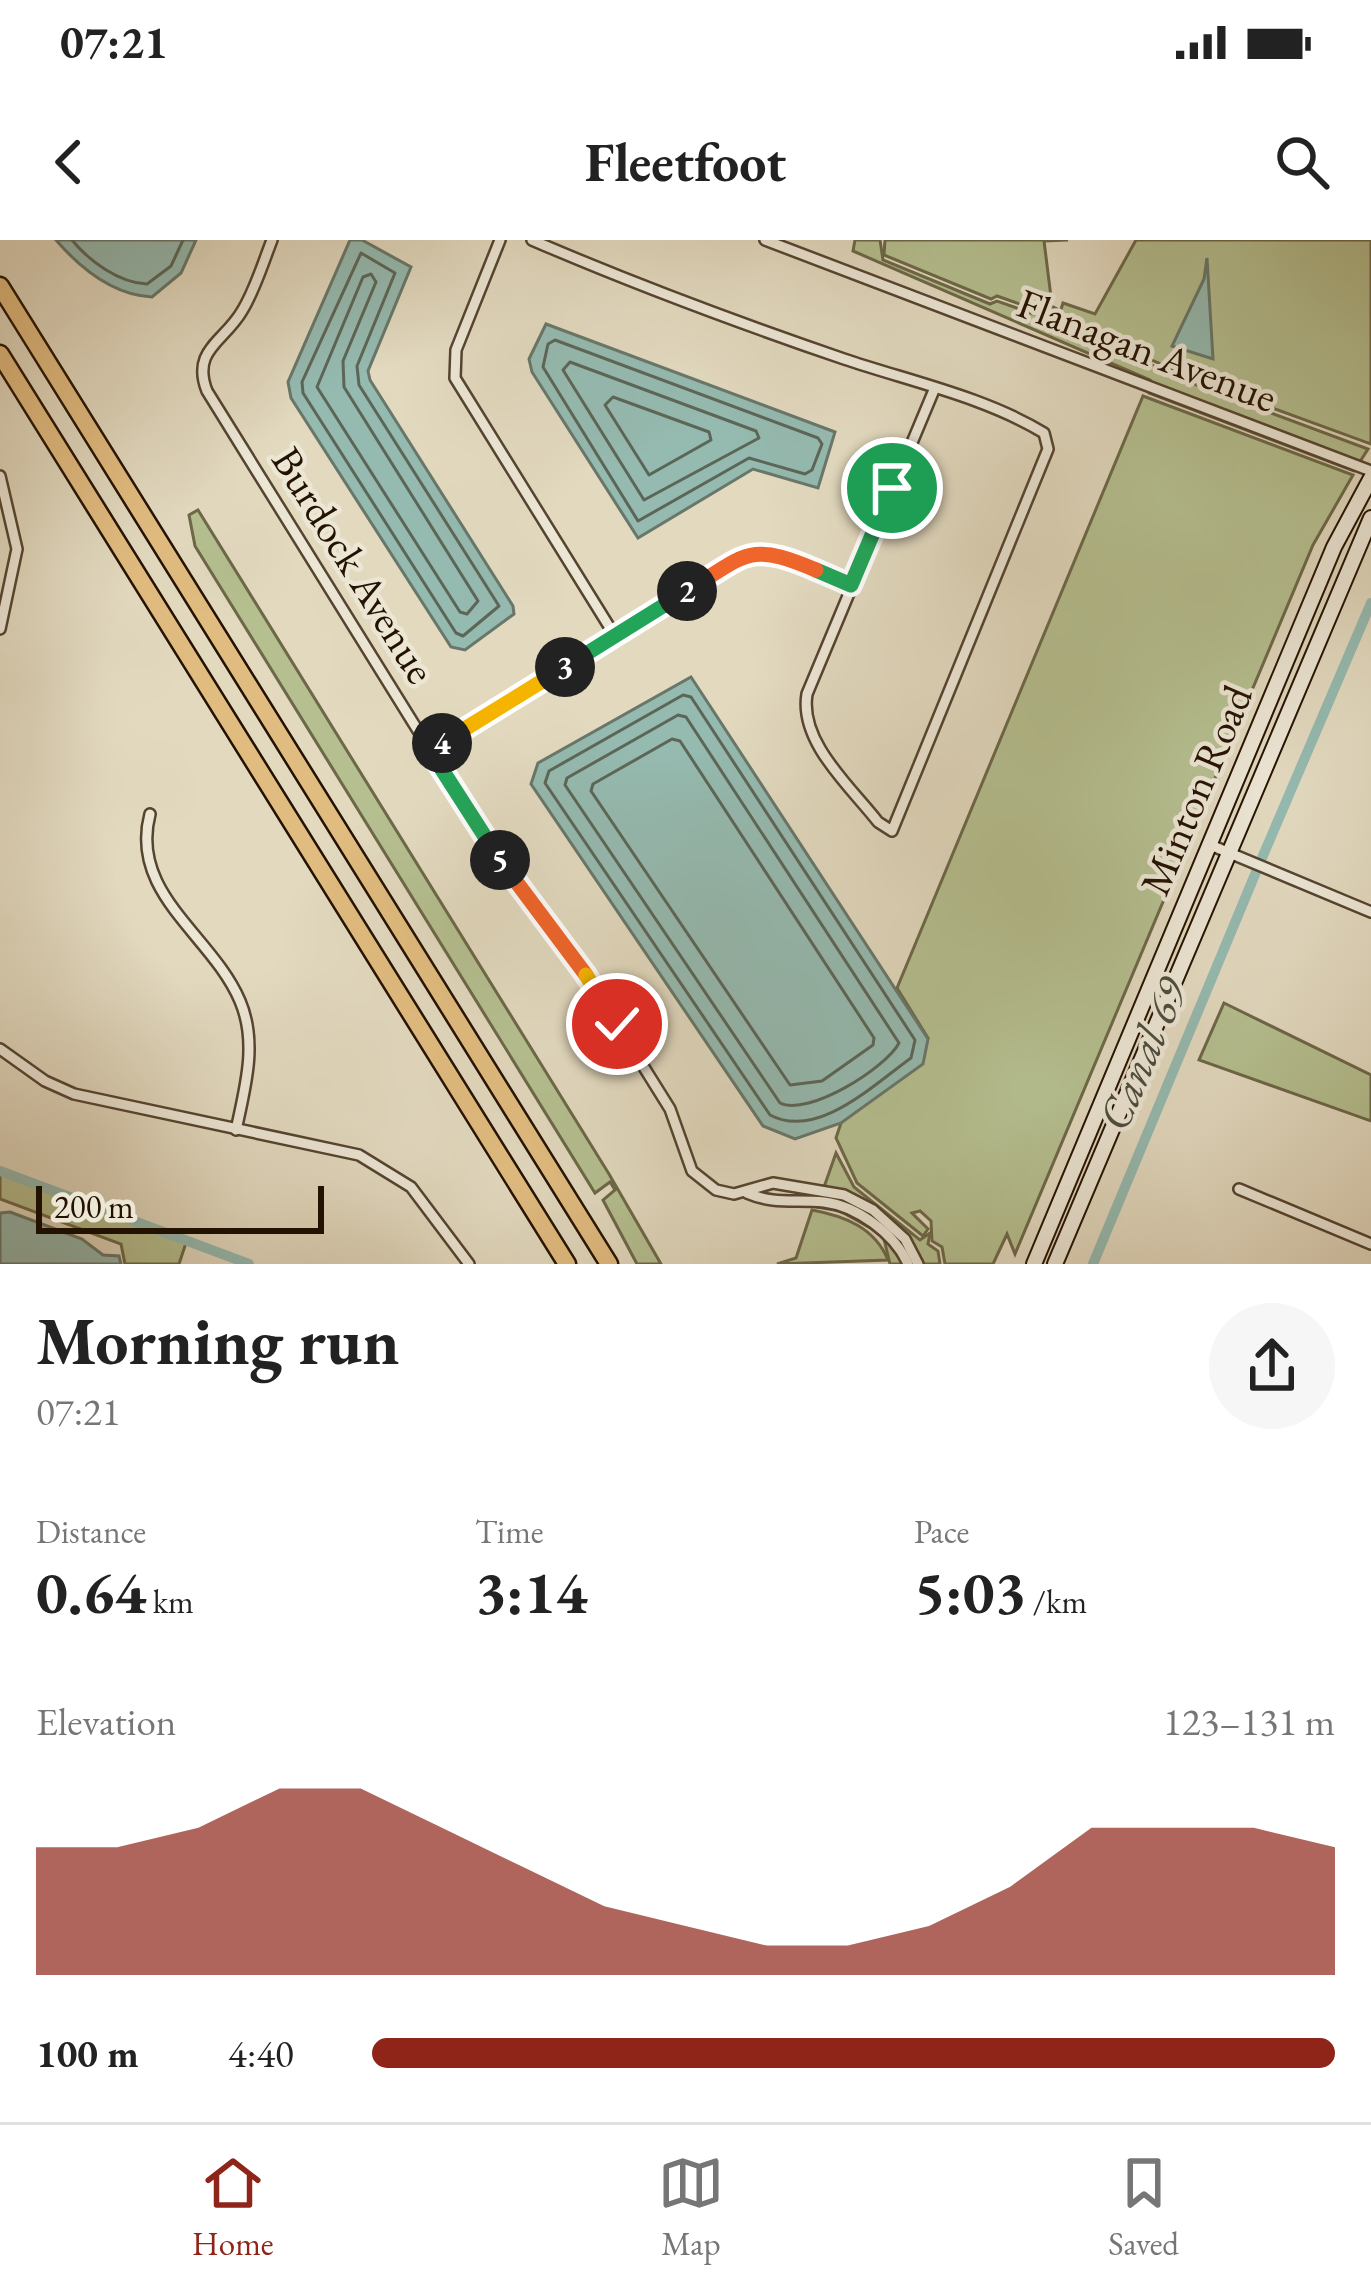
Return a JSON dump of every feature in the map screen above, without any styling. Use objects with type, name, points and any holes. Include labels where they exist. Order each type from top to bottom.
[{"type":"highway","points":[[0,286],[609,1264]]},
{"type":"highway","points":[[0,354],[567,1264]]},
{"type":"main road","name":"Minton Road","points":[[1034,1264],[1334,547],[1371,474]]},
{"type":"main road","name":"Minton Road","points":[[1055,1264],[1226,851],[1371,518]]},
{"type":"street","name":"Burdock Avenue","points":[[272,240],[242,313],[205,352],[200,372],[430,751],[494,853],[565,940],[670,1108],[692,1172],[716,1190],[747,1192],[783,1204],[821,1202],[870,1215],[908,1264]]},
{"type":"street","points":[[500,240],[456,350],[454,378],[615,636]]},
{"type":"street","points":[[532,240],[766,333],[934,390],[1044,433],[1048,449],[892,831],[864,805],[809,733],[803,715],[851,585],[934,390]]},
{"type":"street","name":"Flanagan Avenue","points":[[765,240],[1371,474]]},
{"type":"street","points":[[0,476],[16,549],[0,629]]},
{"type":"street","points":[[430,751],[749,553],[771,551],[851,585]]},
{"type":"street","points":[[150,814],[147,866],[227,978],[248,1026],[249,1065],[236,1130]]},
{"type":"street","points":[[1208,844],[1371,912]]},
{"type":"street","points":[[0,1048],[45,1081],[74,1094],[359,1155],[411,1187],[469,1264]]},
{"type":"street","name":"Burdock Avenue","points":[[747,1192],[787,1184],[819,1189],[905,1239],[918,1264]]},
{"type":"street","points":[[783,1204],[787,1184]]},
{"type":"street","points":[[819,1189],[821,1202]]},
{"type":"street","points":[[1239,1189],[1371,1244]]},
{"type":"green space","points":[[855,240],[880,240],[883,260],[990,304],[997,301],[1042,317],[1051,306],[1057,309],[1057,323],[1206,389],[1368,449],[1354,471],[1149,393],[1150,380],[853,251]]},
{"type":"green space","points":[[885,240],[1068,240],[1044,241],[1051,297],[1042,312],[997,296],[991,299],[884,255]]},
{"type":"green space","points":[[1136,240],[1371,240],[1371,444],[1209,385],[1058,319],[1063,303],[1095,314]]},
{"type":"green space","points":[[1143,396],[1353,475],[1313,545],[1015,1254],[1007,1234],[993,1264],[945,1264],[942,1247],[932,1241],[931,1221],[920,1211],[912,1213],[928,1229],[923,1236],[857,1183],[836,1138],[841,1123],[928,1038],[897,988]]},
{"type":"green space","points":[[198,510],[661,1264],[637,1264],[603,1200],[615,1190],[610,1182],[595,1193],[195,546],[189,515]]},
{"type":"green space","points":[[1224,1003],[1371,1075],[1371,1121],[1199,1060]]},
{"type":"green space","points":[[836,1153],[854,1187],[920,1240],[930,1233],[928,1244],[938,1251],[940,1264],[890,1264],[883,1235],[840,1211],[817,1207]]},
{"type":"green space","points":[[0,1170],[187,1240],[179,1264],[125,1264],[121,1244],[0,1199]]},
{"type":"green space","points":[[812,1210],[858,1225],[888,1260],[777,1264],[796,1258]]},
{"type":"water","points":[[56,240],[196,240],[181,273],[152,297],[99,279]]},
{"type":"water","points":[[350,240],[362,240],[411,267],[368,371],[370,380],[513,606],[514,614],[465,650],[451,647],[291,398],[288,382]]},
{"type":"water","points":[[1207,258],[1213,359],[1172,346],[1204,279]]},
{"type":"water","points":[[546,324],[835,432],[818,488],[753,469],[638,538],[532,372],[529,359]]},
{"type":"water","points":[[691,677],[928,1039],[923,1064],[841,1123],[795,1139],[763,1126],[531,784],[538,763]]},
{"type":"water","points":[[10,1212],[82,1239],[103,1255],[119,1256],[121,1264],[0,1264],[0,1213]]},
{"type":"waterway","name":"Canal 69","points":[[1262,858],[1371,603]]},
{"type":"waterway","name":"Canal 69","points":[[1093,1264],[1256,872]]},
{"type":"waterway","points":[[0,1171],[249,1264]]},
{"type":"route","points":[[617,1024],[565,940],[494,853],[430,751],[749,553],[771,551],[851,585],[892,488]]}]
